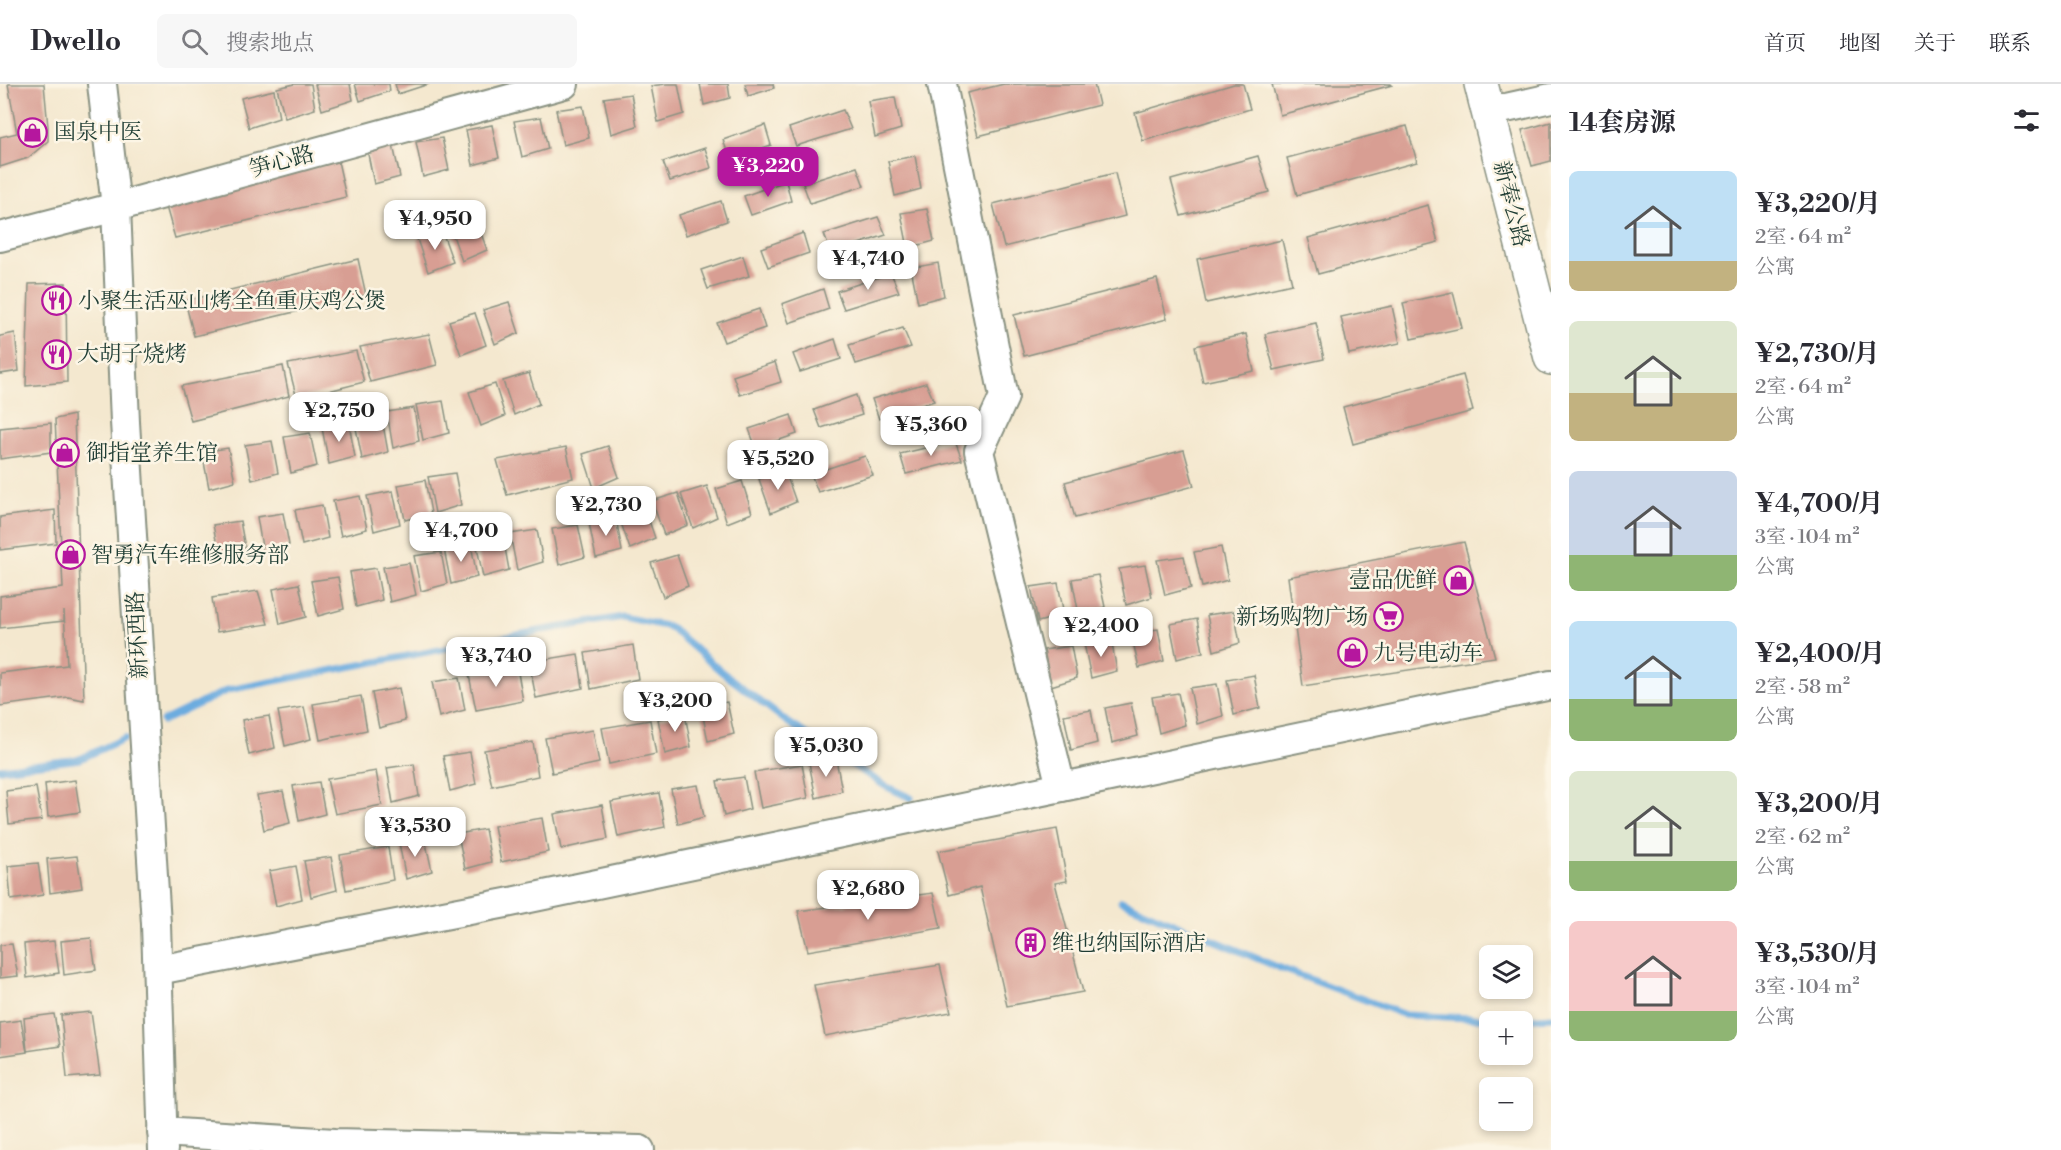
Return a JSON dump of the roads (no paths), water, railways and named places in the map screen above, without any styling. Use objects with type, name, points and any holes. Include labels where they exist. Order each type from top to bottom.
[{"type":"main road","name":"新奉公路","points":[[1485,98],[1551,358]]},
{"type":"street","name":"新环西路","points":[[102,84],[117,207],[125,422],[158,970],[163,1141]]},
{"type":"street","name":"笋心路","points":[[0,237],[564,84]]},
{"type":"street","points":[[942,84],[1004,397],[979,451],[1060,787]]},
{"type":"street","points":[[1485,98],[1551,98]]},
{"type":"street","points":[[158,970],[506,903],[1551,685]]},
{"type":"street","points":[[163,1141],[640,1150]]},
{"type":"waterway","points":[[163,721],[228,690],[623,617],[670,627],[722,672],[786,721],[885,786],[911,798]]},
{"type":"waterway","points":[[0,769],[80,759],[125,738]]},
{"type":"waterway","points":[[1121,901],[1275,966],[1405,1015],[1514,1020],[1551,1017]]},
{"type":"place","name":"国泉中医","points":[[33,132]]},
{"type":"place","name":"小聚生活巫山烤全鱼重庆鸡公煲","points":[[57,301]]},
{"type":"place","name":"大胡子烧烤","points":[[56,354]]},
{"type":"place","name":"御指堂养生馆","points":[[65,453]]},
{"type":"place","name":"智勇汽车维修服务部","points":[[70,555]]},
{"type":"place","name":"壹品优鲜","points":[[1458,580]]},
{"type":"place","name":"新场购物广场","points":[[1389,617]]},
{"type":"place","name":"九号电动车","points":[[1352,653]]},
{"type":"place","name":"维也纳国际酒店","points":[[1031,943]]}]
